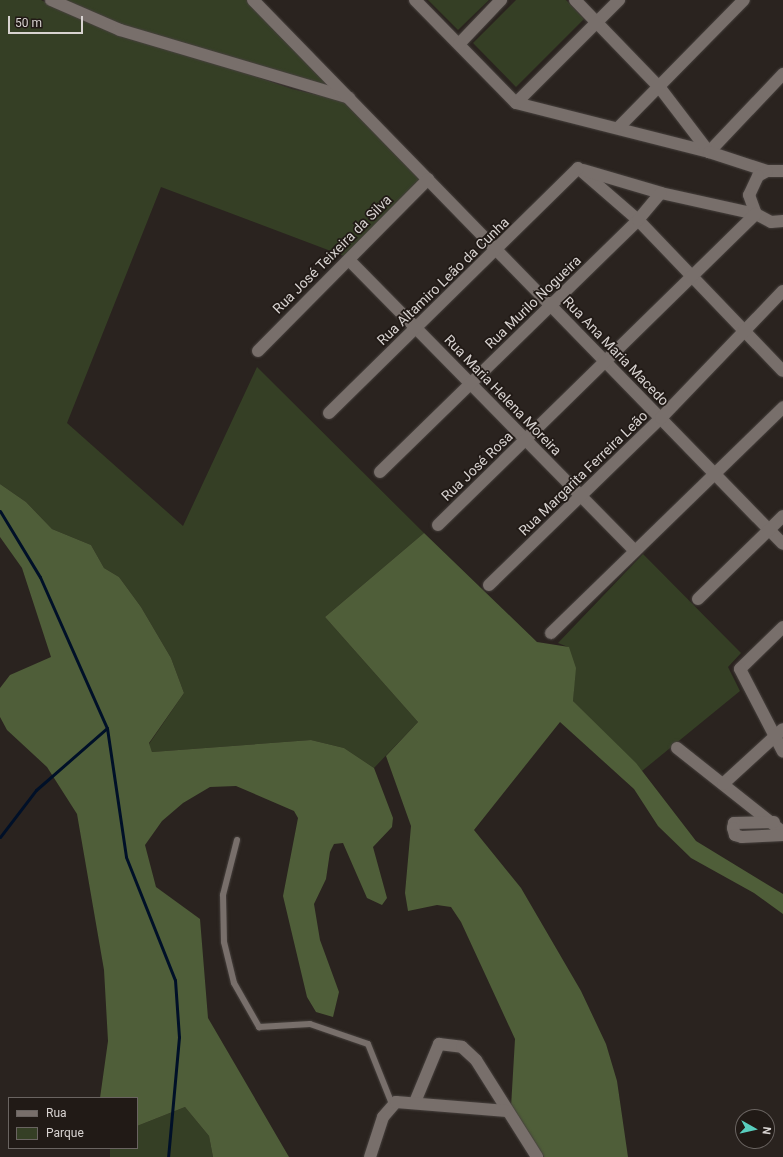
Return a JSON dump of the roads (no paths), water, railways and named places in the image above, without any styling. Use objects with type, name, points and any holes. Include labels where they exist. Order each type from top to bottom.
[{"type":"street","points":[[50,0],[120,30],[350,98]]},
{"type":"street","name":"Rua Ana Maria Macedo","points":[[253,0],[428,178],[496,250],[608,362],[783,544]]},
{"type":"street","points":[[415,0],[516,103],[619,127],[709,152],[767,171],[783,171]]},
{"type":"street","points":[[459,44],[501,0]]},
{"type":"street","points":[[575,0],[660,88],[709,152]]},
{"type":"street","points":[[516,103],[619,0]]},
{"type":"street","points":[[619,127],[660,88],[744,0]]},
{"type":"street","points":[[709,152],[783,74]]},
{"type":"street","points":[[578,168],[661,194],[756,214],[771,222],[783,221]]},
{"type":"street","points":[[578,168],[638,220],[691,276],[746,330],[783,371]]},
{"type":"street","name":"Rua Altamiro Leão da Cunha","points":[[329,414],[578,168]]},
{"type":"street","points":[[756,214],[751,205],[750,190],[758,176],[767,171]]},
{"type":"street","name":"Rua José Teixeira da Silva","points":[[258,351],[428,178]]},
{"type":"street","name":"Rua Murilo Nogueira","points":[[380,472],[638,220],[661,194]]},
{"type":"street","name":"Rua José Rosa","points":[[438,525],[608,362],[691,276],[756,214]]},
{"type":"street","name":"Rua Maria Helena Moreira","points":[[349,260],[635,551]]},
{"type":"street","name":"Rua Margarita Ferreira Leão","points":[[489,585],[661,418],[783,291]]},
{"type":"street","points":[[550,633],[783,407]]},
{"type":"street","points":[[698,599],[783,516]]},
{"type":"street","points":[[783,627],[740,668],[779,732],[783,752]]},
{"type":"street","points":[[723,784],[779,732]]},
{"type":"street","points":[[677,748],[723,784],[778,822],[783,832]]},
{"type":"street","points":[[778,822],[734,823],[734,833],[742,838],[783,835]]},
{"type":"street","points":[[416,1102],[430,1075],[432,1056],[439,1044],[445,1042],[470,1052],[537,1157]]},
{"type":"street","points":[[370,1157],[383,1117],[392,1104],[416,1102],[507,1111]]},
{"type":"lane","points":[[237,840],[223,895],[224,942],[234,983],[259,1027],[310,1024],[368,1044],[392,1104]]},
{"type":"waterway","points":[[0,511],[40,577],[107,728],[126,857],[175,980],[179,1037],[168,1157]]},
{"type":"waterway","points":[[0,837],[36,790],[107,728]]}]
